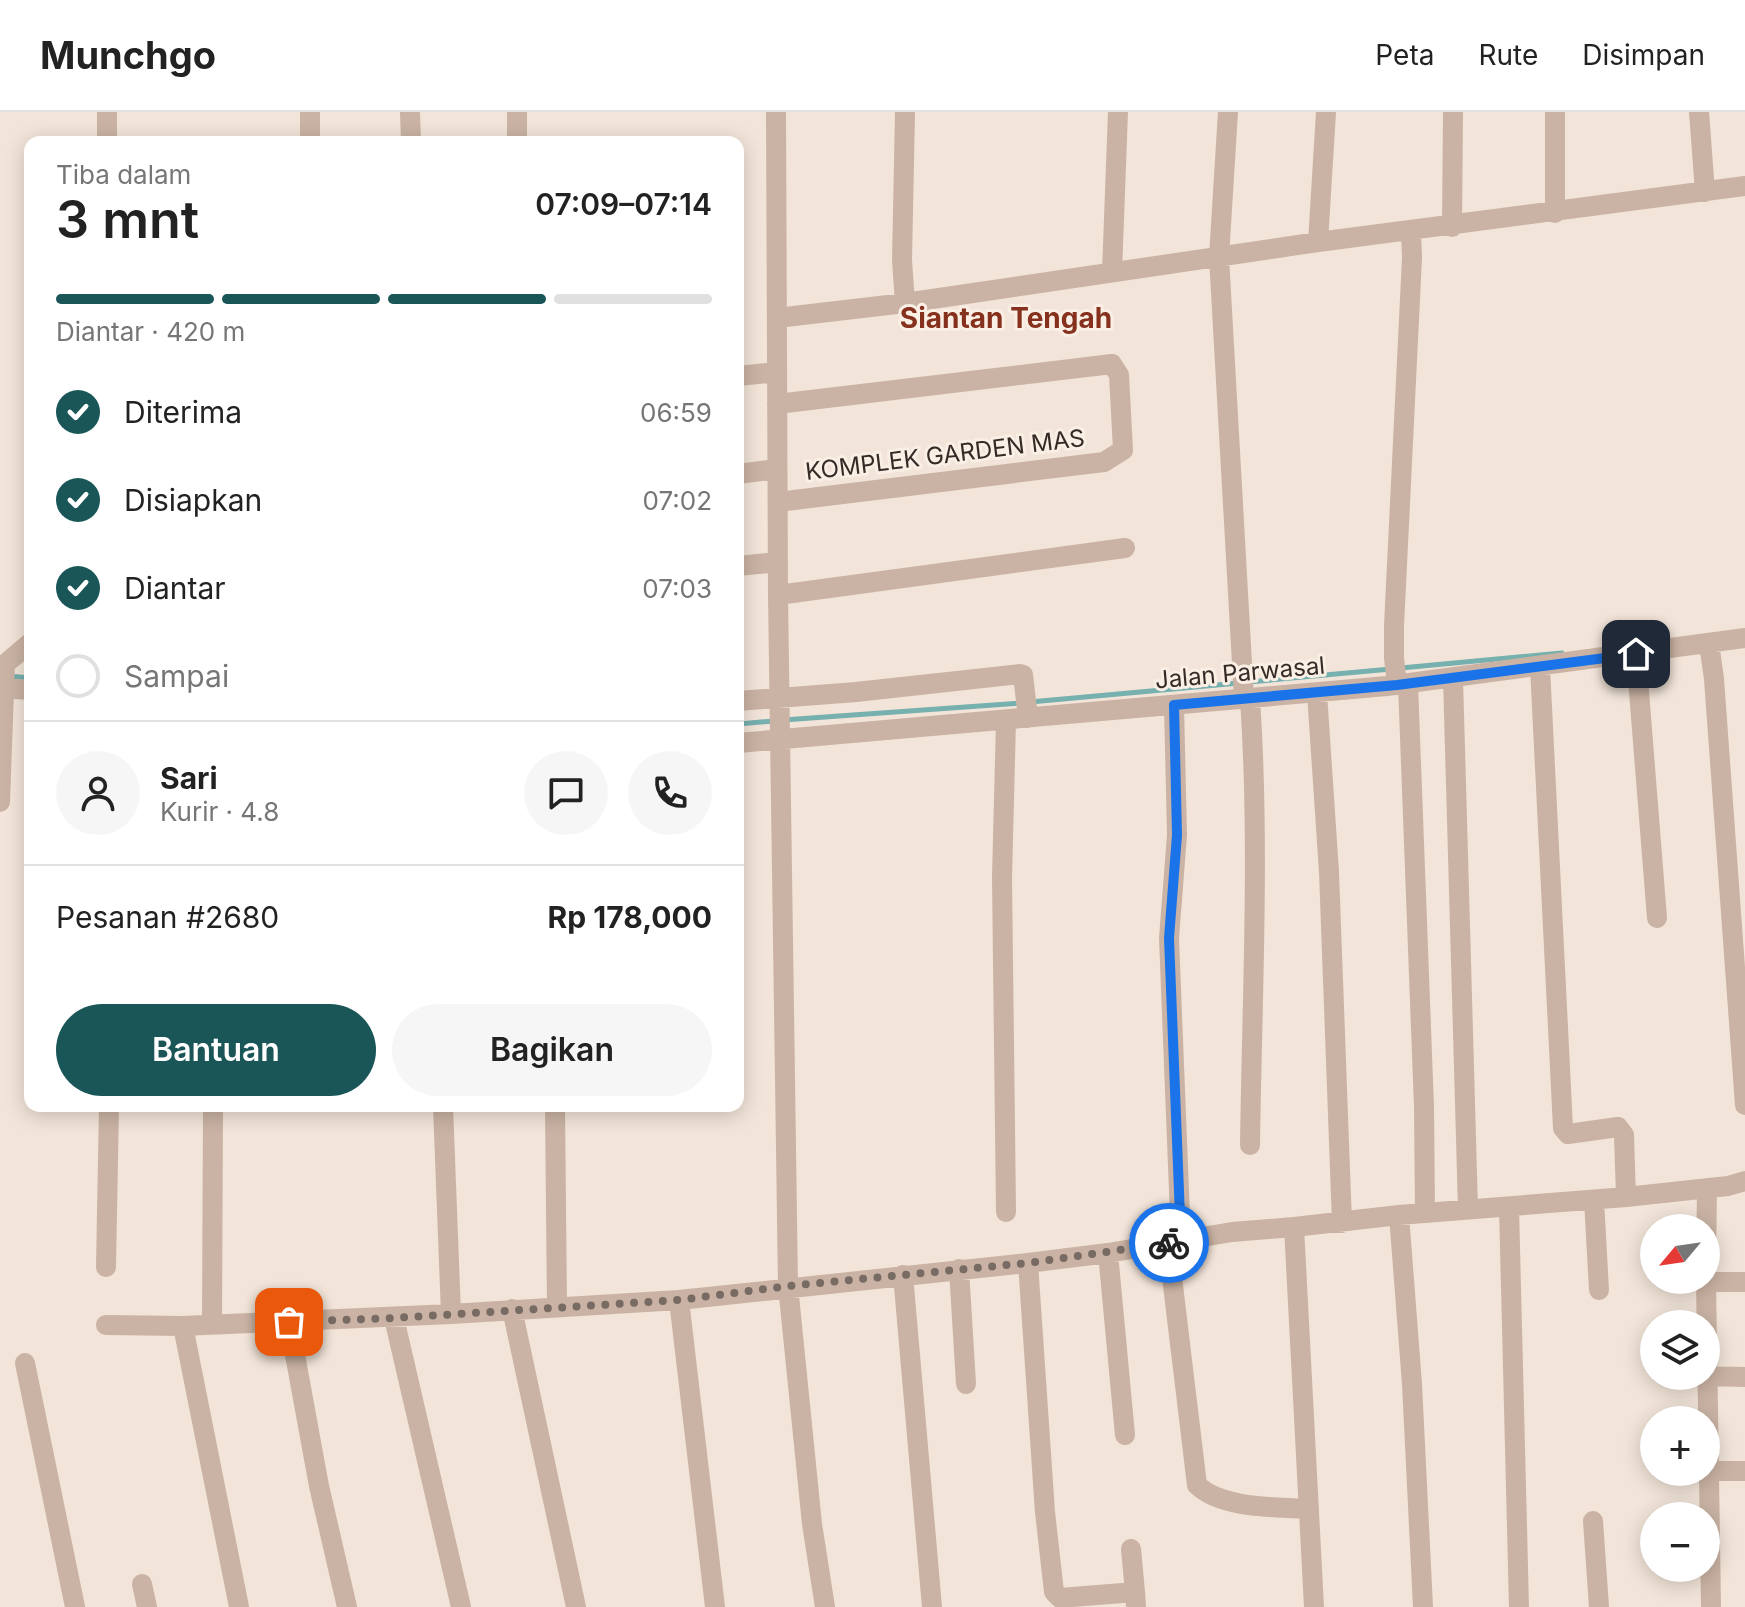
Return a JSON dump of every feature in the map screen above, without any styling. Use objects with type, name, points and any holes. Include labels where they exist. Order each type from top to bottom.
[{"type":"street","points":[[107,112],[107,136]]},
{"type":"street","points":[[310,112],[310,136]]},
{"type":"street","points":[[410,112],[411,136]]},
{"type":"street","points":[[517,112],[517,136]]},
{"type":"street","points":[[776,112],[778,595],[788,1286],[811,1510],[825,1607]]},
{"type":"street","points":[[905,112],[902,260],[905,303]]},
{"type":"street","points":[[1112,272],[1118,112]]},
{"type":"street","points":[[1228,112],[1219,257],[1246,691],[1253,749],[1254,1038],[1250,1145]]},
{"type":"street","points":[[1318,242],[1326,112]]},
{"type":"street","points":[[1452,227],[1453,112]]},
{"type":"street","points":[[1555,112],[1555,213]]},
{"type":"street","points":[[1699,112],[1705,192]]},
{"type":"street","points":[[777,318],[905,303],[1318,242],[1452,227],[1745,186]]},
{"type":"street","points":[[1411,232],[1398,676],[1423,1091],[1425,1213]]},
{"type":"street","name":"KOMPLEK GARDEN MAS","points":[[777,404],[1112,364],[1119,375],[1123,450],[1104,462],[778,502]]},
{"type":"street","points":[[744,375],[777,372]]},
{"type":"street","points":[[744,473],[777,469]]},
{"type":"street","points":[[778,595],[1125,548]]},
{"type":"street","points":[[744,565],[778,562]]},
{"type":"street","name":"Jalan Parwasal","points":[[744,740],[781,719],[1006,720],[1027,708],[1174,705],[1246,691],[1317,693],[1398,676],[1453,678],[1745,638]]},
{"type":"street","points":[[1709,643],[1745,1105]]},
{"type":"street","points":[[0,802],[4,681],[24,652]]},
{"type":"street","points":[[1636,654],[1657,918]]},
{"type":"street","points":[[1540,667],[1563,1128],[1568,1134],[1618,1127],[1622,1131],[1626,1197]]},
{"type":"street","points":[[744,704],[781,719],[1014,674],[1023,675],[1027,708]]},
{"type":"street","points":[[1453,678],[1468,1209]]},
{"type":"street","points":[[4,681],[24,688]]},
{"type":"street","points":[[1317,693],[1329,872],[1342,1223]]},
{"type":"street","points":[[1174,705],[1177,835],[1169,938],[1175,1243],[1197,1485],[1203,1491],[1238,1503],[1309,1509]]},
{"type":"street","points":[[1006,720],[1002,878],[1006,1212]]},
{"type":"street","points":[[106,1267],[109,1112]]},
{"type":"street","points":[[212,1325],[213,1112]]},
{"type":"street","points":[[443,1112],[451,1314]]},
{"type":"street","points":[[555,1112],[557,1307]]},
{"type":"street","points":[[106,1325],[183,1326],[394,1318],[679,1300],[788,1286],[1028,1263],[1232,1232],[1626,1197],[1745,1181]]},
{"type":"street","points":[[1707,1188],[1707,1214]]},
{"type":"street","points":[[1594,1200],[1599,1290]]},
{"type":"street","points":[[1509,1207],[1519,1607]]},
{"type":"street","points":[[1399,1215],[1412,1384],[1423,1607]]},
{"type":"street","points":[[1294,1227],[1314,1607]]},
{"type":"street","points":[[1108,1253],[1125,1435]]},
{"type":"street","points":[[1028,1263],[1052,1575],[1057,1597],[1136,1600],[1131,1549]]},
{"type":"street","points":[[959,1269],[966,1384]]},
{"type":"street","points":[[903,1275],[932,1607]]},
{"type":"street","points":[[1720,1277],[1745,1282]]},
{"type":"street","points":[[679,1300],[715,1607]]},
{"type":"street","points":[[512,1309],[576,1607]]},
{"type":"street","points":[[394,1318],[461,1607]]},
{"type":"street","points":[[289,1322],[319,1486],[347,1607]]},
{"type":"street","points":[[183,1326],[239,1607]]},
{"type":"street","points":[[25,1363],[75,1607]]},
{"type":"street","points":[[1720,1376],[1745,1377]]},
{"type":"street","points":[[1720,1471],[1745,1471]]},
{"type":"street","points":[[1709,1486],[1711,1607]]},
{"type":"street","points":[[1593,1521],[1599,1607]]},
{"type":"street","points":[[142,1584],[147,1607]]},
{"type":"waterway","points":[[1401,668],[1562,653]]},
{"type":"waterway","points":[[1249,682],[1391,669]]},
{"type":"waterway","points":[[9,676],[24,677]]},
{"type":"waterway","points":[[1030,702],[1239,683]]},
{"type":"waterway","points":[[783,720],[1020,703]]},
{"type":"waterway","points":[[744,723],[773,721]]},
{"type":"way so far","points":[[289,1322],[679,1300],[788,1286],[1028,1263],[1169,1243]]},
{"type":"district","name":"Siantan Tengah","points":[[1006,318]]},
{"type":"route","points":[[1169,1243],[1181,1242],[1169,938],[1177,835],[1174,705],[1397,685],[1636,654]]}]
